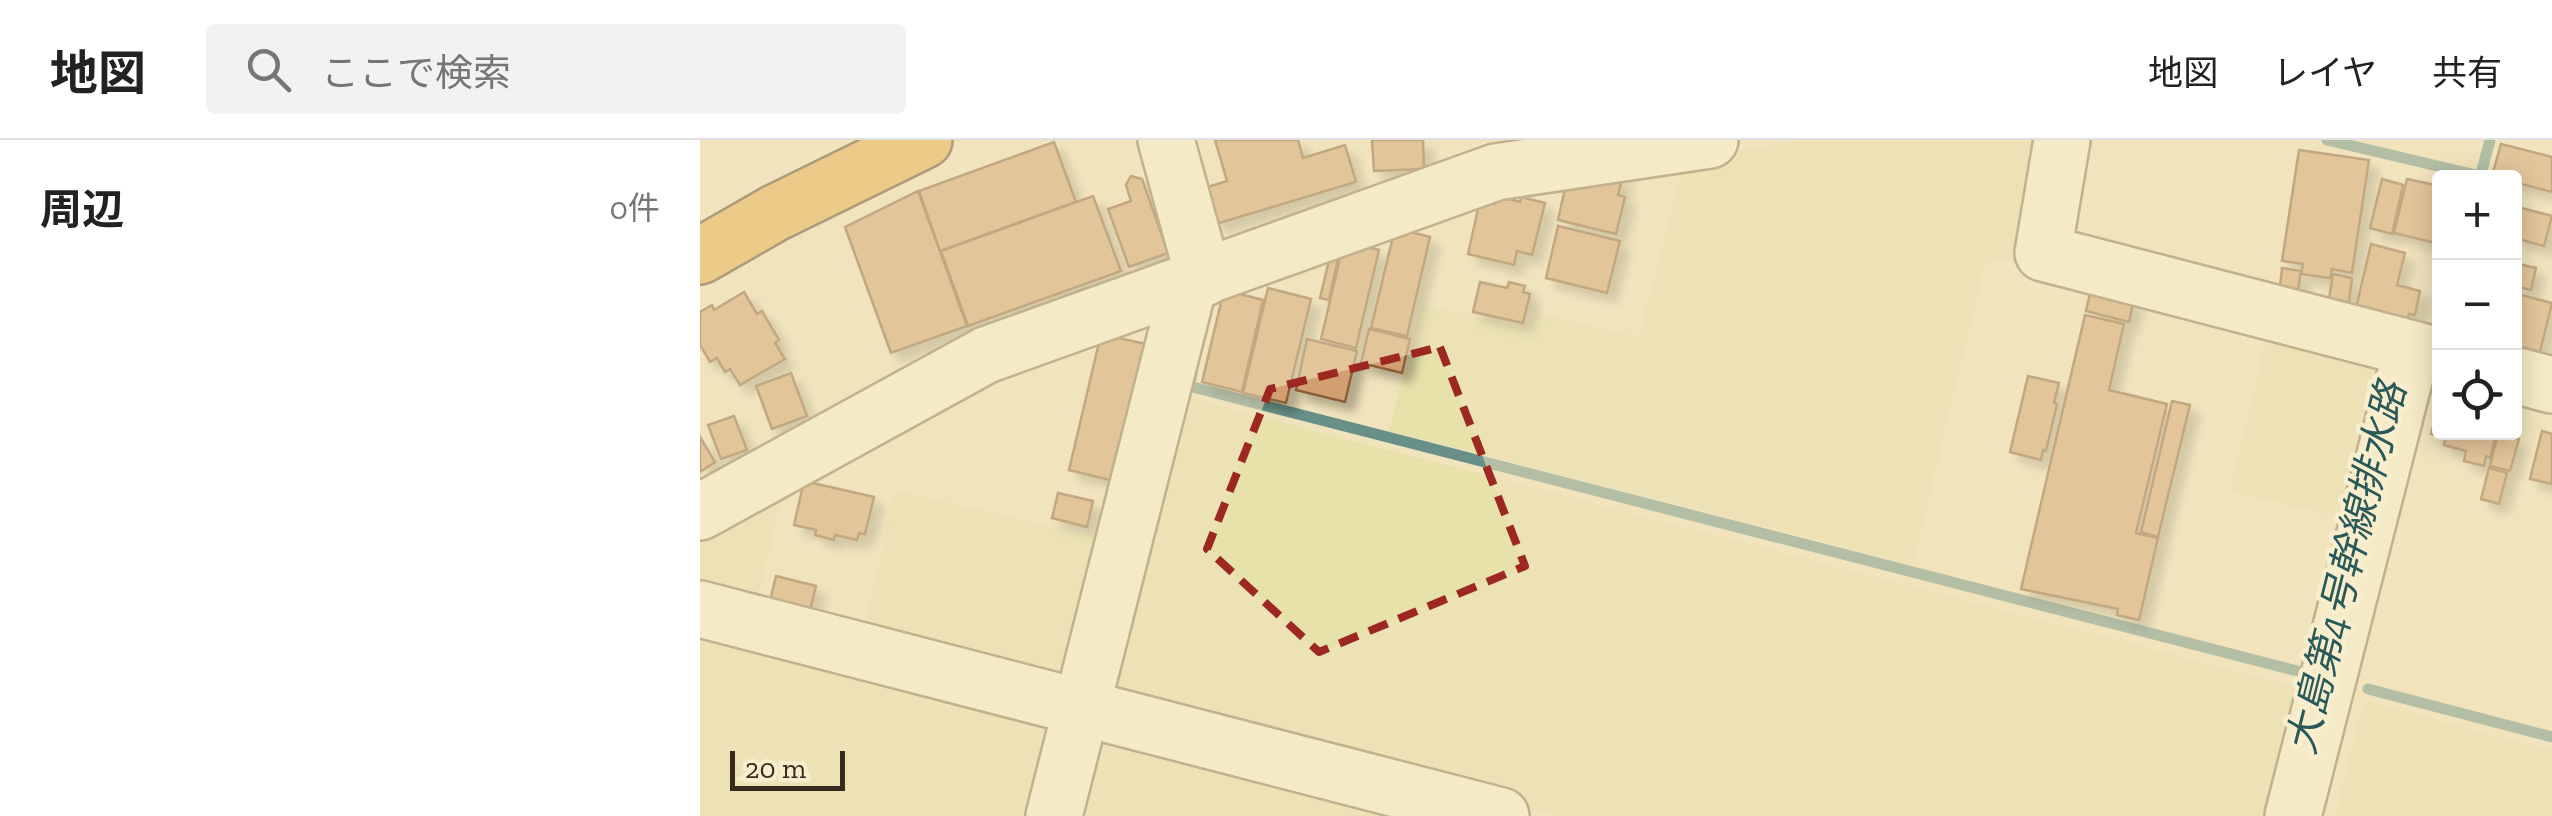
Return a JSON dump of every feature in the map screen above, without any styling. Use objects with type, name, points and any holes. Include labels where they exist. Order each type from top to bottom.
[{"type":"highway","points":[[700,256],[774,213],[924,140]]},
{"type":"street","points":[[1054,816],[1196,281],[1166,140]]},
{"type":"street","points":[[700,512],[986,354],[1496,172],[1710,140]]},
{"type":"street","points":[[2062,140],[2043,253],[2424,352],[2293,816]]},
{"type":"street","points":[[2522,377],[2552,383]]},
{"type":"street","points":[[700,609],[1501,816]]},
{"type":"highlighted area","points":[[1440,347],[1525,566],[1319,652],[1207,549],[1270,389]]},
{"type":"shaded area","points":[[1806,140],[2041,140],[2025,266],[1987,256],[1913,564],[1389,431],[1422,303],[1528,329],[1534,311],[1639,337],[1684,159]]},
{"type":"shaded area","points":[[2268,332],[2396,362],[2358,522],[2230,491]]},
{"type":"shaded area","points":[[1178,395],[2310,690],[2277,816],[1556,816],[1100,697]]},
{"type":"shaded area","points":[[785,484],[756,607],[700,593],[700,531]]},
{"type":"shaded area","points":[[896,490],[1108,540],[1072,694],[860,644]]},
{"type":"shaded area","points":[[700,621],[1066,714],[1040,816],[700,816]]},
{"type":"shaded area","points":[[2364,701],[2552,750],[2552,816],[2335,816]]},
{"type":"shaded area","points":[[1092,723],[1453,816],[1068,816]]},
{"type":"building","points":[[1215,140],[1298,140],[1303,158],[1345,145],[1356,182],[1216,224],[1204,188],[1227,181]]},
{"type":"building","points":[[1372,140],[1423,140],[1424,169],[1374,171]]},
{"type":"building","points":[[1054,142],[1076,202],[940,251],[919,191]]},
{"type":"building","points":[[2501,144],[2552,157],[2552,192],[2522,184],[2522,170],[2494,170]]},
{"type":"building","points":[[2299,150],[2369,160],[2352,273],[2332,269],[2330,278],[2301,274],[2303,264],[2282,261]]},
{"type":"building","points":[[1623,175],[1618,195],[1625,197],[1616,234],[1558,220],[1567,179]]},
{"type":"building","points":[[1131,176],[1142,179],[1168,253],[1129,267],[1108,209],[1131,201],[1126,185]]},
{"type":"building","points":[[2382,179],[2403,185],[2392,234],[2370,228]]},
{"type":"building","points":[[2407,179],[2432,184],[2432,242],[2394,233]]},
{"type":"building","points":[[918,191],[967,326],[891,353],[845,227]]},
{"type":"building","points":[[1093,196],[1121,271],[968,326],[941,251]]},
{"type":"building","points":[[1497,196],[1545,203],[1532,255],[1517,251],[1514,265],[1468,254],[1480,200],[1495,204]]},
{"type":"building","points":[[2522,208],[2552,216],[2544,246],[2522,240]]},
{"type":"building","points":[[1558,226],[1620,241],[1607,293],[1546,278]]},
{"type":"building","points":[[1395,228],[1430,237],[1407,336],[1371,328]]},
{"type":"building","points":[[1356,244],[1379,250],[1356,348],[1321,339],[1342,250],[1354,253]]},
{"type":"building","points":[[2371,244],[2405,253],[2397,285],[2420,291],[2415,315],[2409,314],[2407,320],[2356,308]]},
{"type":"building","points":[[1331,252],[1339,254],[1329,300],[1320,298]]},
{"type":"building","points":[[2522,265],[2536,268],[2531,290],[2522,288]]},
{"type":"building","points":[[2282,268],[2301,271],[2298,290],[2280,287]]},
{"type":"building","points":[[2333,274],[2352,278],[2349,302],[2329,299]]},
{"type":"building","points":[[1480,282],[1507,288],[1509,282],[1525,286],[1523,292],[1530,294],[1523,323],[1473,312]]},
{"type":"building","points":[[1268,288],[1311,299],[1286,403],[1243,393]]},
{"type":"building","points":[[2091,289],[2134,299],[2129,322],[2086,311]]},
{"type":"building","points":[[1224,290],[1263,300],[1242,392],[1202,382]]},
{"type":"building","points":[[744,292],[757,314],[762,311],[785,359],[740,385],[717,358],[710,362],[700,345],[700,312],[712,305],[714,310]]},
{"type":"building","points":[[2522,295],[2552,303],[2540,352],[2522,347]]},
{"type":"building","points":[[2085,315],[2124,324],[2109,390],[2167,404],[2136,533],[2158,538],[2139,620],[2117,615],[2118,609],[2021,589]]},
{"type":"building","points":[[1369,329],[1410,339],[1402,373],[1361,363]]},
{"type":"building","points":[[1101,334],[1150,345],[1118,482],[1069,470]]},
{"type":"building","points":[[1307,339],[1357,351],[1345,402],[1296,390]]},
{"type":"building","points":[[791,373],[807,416],[772,429],[756,386]]},
{"type":"building","points":[[2028,376],[2059,383],[2041,460],[2010,452]]},
{"type":"building","points":[[2172,401],[2190,405],[2158,537],[2141,532]]},
{"type":"building","points":[[734,416],[747,450],[721,459],[708,425]]},
{"type":"building","points":[[2542,431],[2552,434],[2552,484],[2530,479]]},
{"type":"building","points":[[700,437],[715,462],[700,472]]},
{"type":"building","points":[[2445,440],[2495,440],[2484,466],[2464,461],[2466,451],[2444,445]]},
{"type":"building","points":[[2496,440],[2519,440],[2510,471],[2490,466]]},
{"type":"building","points":[[2489,468],[2507,473],[2499,504],[2481,499]]},
{"type":"building","points":[[804,481],[874,497],[865,534],[859,533],[857,540],[835,535],[834,540],[815,535],[816,530],[794,525]]},
{"type":"building","points":[[1058,493],[1093,501],[1087,527],[1052,518]]},
{"type":"building","points":[[776,576],[816,586],[808,619],[768,609]]},
{"type":"waterway","points":[[2327,140],[2454,170]]},
{"type":"waterway","name":"大島第4号幹線排水路","points":[[2482,170],[2490,140]]},
{"type":"waterway","points":[[1192,374],[1189,386],[2313,675]]},
{"type":"waterway","points":[[2368,689],[2552,737]]}]
